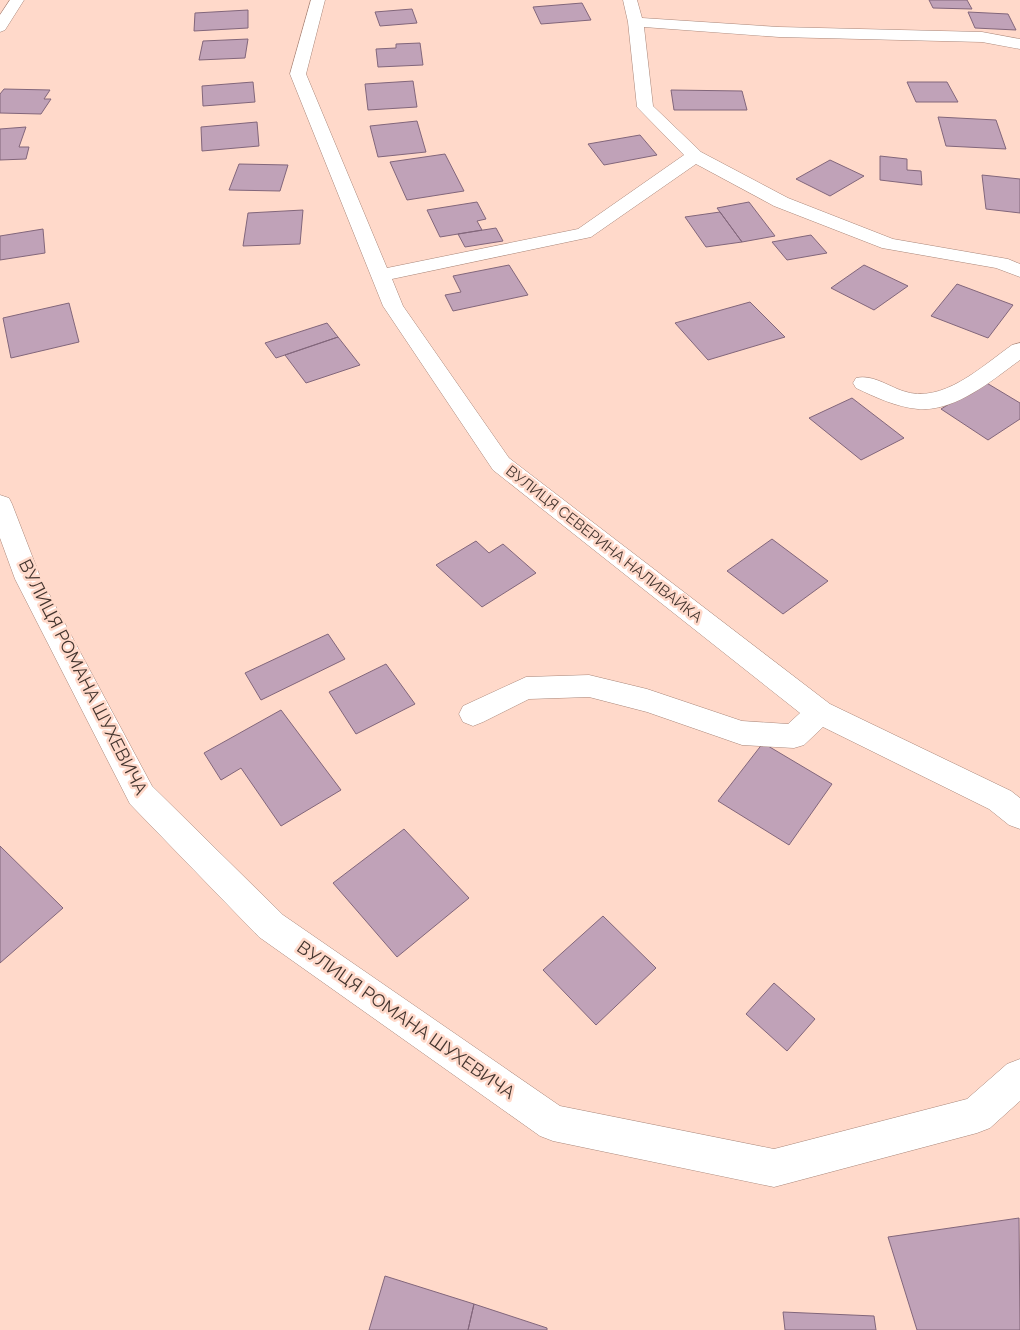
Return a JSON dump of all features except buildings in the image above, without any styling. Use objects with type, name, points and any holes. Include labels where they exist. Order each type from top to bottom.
[{"type":"street","points":[[0,27],[17,0]]},
{"type":"street","name":"ВУЛИЦЯ СЕВЕРИНА НАЛИВАЙКА","points":[[318,0],[298,74],[393,306],[501,464],[820,712],[1000,800],[1020,816]]},
{"type":"street","points":[[630,0],[636,22],[645,107],[694,156],[781,202],[889,244],[1001,263],[1020,271]]},
{"type":"street","points":[[636,22],[779,32],[982,38],[1020,44]]},
{"type":"street","points":[[380,275],[584,233],[694,156]]},
{"type":"street","points":[[864,383],[896,397],[920,402],[955,394],[1020,350]]},
{"type":"street","name":"ВУЛИЦЯ РОМАНА ШУХЕВИЧА","points":[[0,504],[28,579],[141,795],[271,926],[553,1123],[774,1168],[977,1115],[1020,1077]]},
{"type":"street","points":[[473,714],[526,688],[589,686],[647,701],[742,733],[794,736],[820,712]]}]
